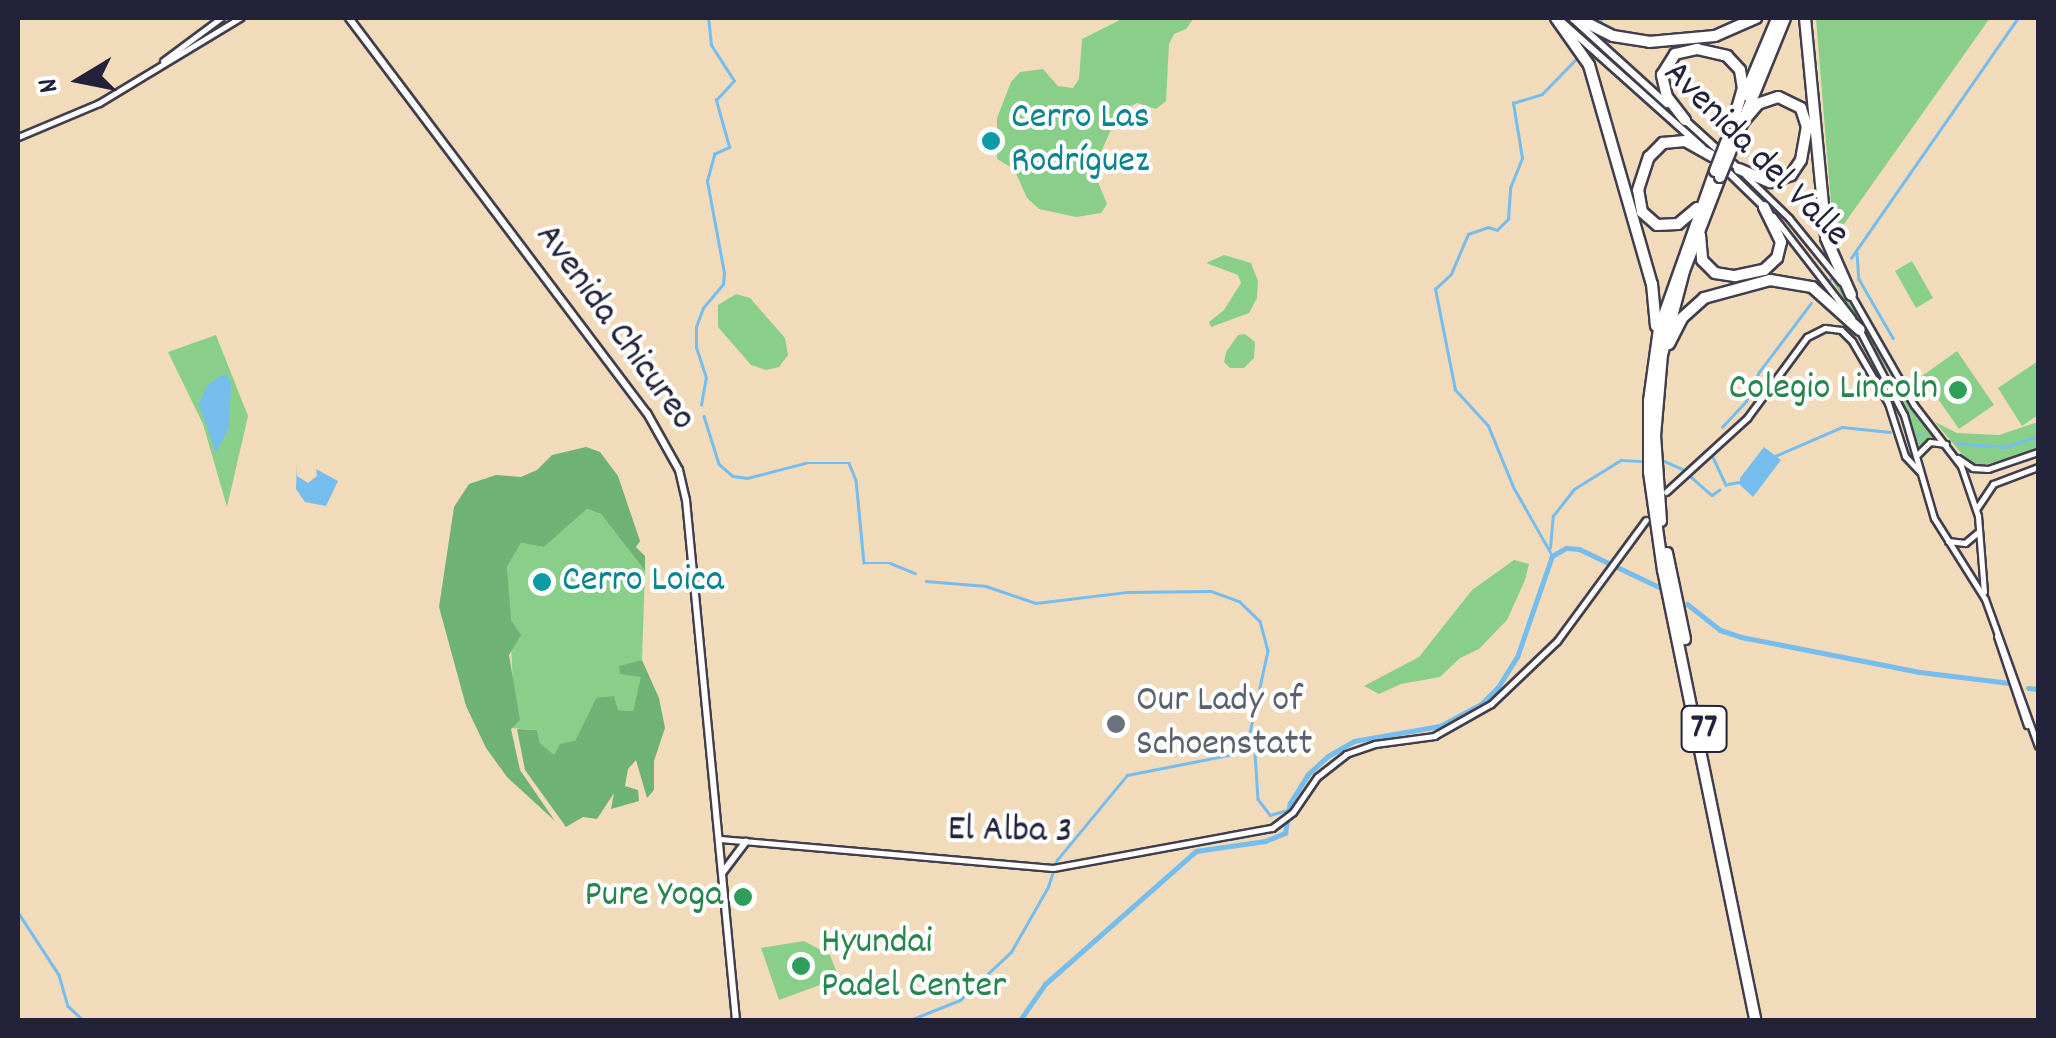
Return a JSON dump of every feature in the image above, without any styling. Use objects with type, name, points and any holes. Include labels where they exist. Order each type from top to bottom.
[{"type":"highway","points":[[1557,18],[1583,52],[1596,90],[1654,291],[1655,351]]},
{"type":"highway","points":[[1574,18],[1609,35],[1648,42],[1715,36],[1756,18]]},
{"type":"highway","name":"77","points":[[1758,1020],[1662,522],[1655,436],[1659,373],[1674,300],[1717,174],[1778,18]]},
{"type":"highway","name":"77","points":[[1737,123],[1785,18]]},
{"type":"highway","points":[[1805,18],[1825,230],[1833,260],[1852,295]]},
{"type":"highway","points":[[1686,120],[1668,98],[1662,75],[1672,56],[1697,49],[1727,56],[1740,70],[1742,88],[1737,123]]},
{"type":"highway","points":[[1737,123],[1762,102],[1783,98],[1800,108],[1806,133],[1799,164],[1787,177],[1765,181],[1739,170]]},
{"type":"highway","points":[[1703,199],[1687,219],[1668,226],[1646,218],[1638,198],[1648,160],[1663,143],[1685,141],[1712,156]]},
{"type":"highway","name":"77","points":[[1717,174],[1703,199],[1674,275],[1655,351],[1648,429],[1652,508],[1758,1020]]},
{"type":"highway","points":[[1703,219],[1700,249],[1709,268],[1727,276],[1757,273],[1774,264],[1781,246],[1778,230],[1764,207]]},
{"type":"highway","points":[[1659,373],[1673,335],[1687,313],[1710,295],[1742,285],[1770,280],[1805,285],[1830,299],[1860,330]]},
{"type":"main road","name":"Avenida Chicureo","points":[[349,18],[652,420],[675,461],[686,500],[736,1020]]},
{"type":"main road","name":"Avenida del Valle","points":[[1557,18],[1764,207]]},
{"type":"main road","name":"Avenida del Valle","points":[[1574,18],[1739,170]]},
{"type":"main road","points":[[722,873],[736,845],[746,842]]},
{"type":"street","points":[[137,82],[221,18]]},
{"type":"street","points":[[18,137],[91,108],[240,18]]},
{"type":"street","name":"Avenida del Valle","points":[[1739,170],[1788,218],[1852,295],[1914,405],[1956,456],[1976,511],[1985,599]]},
{"type":"street","name":"Avenida del Valle","points":[[1764,207],[1814,265],[1860,330],[1901,407],[1930,508],[1985,599],[2038,746]]},
{"type":"street","points":[[1666,492],[1747,418],[1807,337],[1825,328],[1844,332],[1856,346],[1888,403],[1905,456],[1919,472]]},
{"type":"street","points":[[1905,456],[1917,456],[1930,442],[1949,446]]},
{"type":"street","points":[[1956,456],[1980,469],[2038,452]]},
{"type":"street","points":[[2025,472],[2028,456]]},
{"type":"street","points":[[1976,511],[1991,485],[2038,467]]},
{"type":"street","name":"El Alba 3","points":[[746,842],[1056,868],[1255,832],[1282,822],[1322,772],[1346,754],[1368,746],[1434,736],[1490,704],[1546,652],[1646,520]]},
{"type":"street","points":[[1946,539],[1964,543],[1979,529]]},
{"type":"street","name":"Avenida del Valle","points":[[1994,623],[2038,755]]},
{"type":"street","points":[[718,839],[736,845]]},
{"type":"green space","points":[[1124,18],[1194,18],[1186,29],[1174,34],[1169,44],[1166,101],[1156,109],[1137,103],[1119,112],[1093,170],[1107,204],[1101,213],[1076,217],[1039,209],[1027,198],[1014,169],[997,159],[997,118],[1011,82],[1020,72],[1043,69],[1058,86],[1073,88],[1079,79],[1082,39]]},
{"type":"green space","points":[[1816,18],[1990,18],[1837,234],[1833,228]]},
{"type":"green space","points":[[1224,255],[1251,263],[1258,281],[1257,298],[1249,313],[1211,327],[1209,322],[1224,310],[1241,283],[1238,275],[1206,263]]},
{"type":"green space","points":[[1912,261],[1933,298],[1916,308],[1895,271]]},
{"type":"green space","points":[[1837,278],[1934,437],[1917,447],[1890,374],[1833,282]]},
{"type":"green space","points":[[736,294],[750,298],[785,338],[788,355],[779,367],[766,370],[751,365],[718,327],[718,305]]},
{"type":"green space","points":[[1245,334],[1255,342],[1254,358],[1244,368],[1230,368],[1224,362],[1226,352],[1238,335]]},
{"type":"green space","points":[[216,335],[248,416],[227,507],[203,424],[168,352]]},
{"type":"green space","name":"Colegio Lincoln","points":[[1957,351],[1994,405],[1959,429],[1922,376]]},
{"type":"green space","points":[[2038,361],[2038,415],[2022,426],[1998,388]]},
{"type":"green space","points":[[1935,422],[1957,433],[1999,435],[2038,422],[2038,450],[1980,466],[1966,459]]},
{"type":"green space","points":[[586,447],[600,452],[618,476],[640,541],[636,547],[645,556],[645,571],[601,514],[587,509],[544,547],[521,543],[507,567],[511,620],[521,635],[509,655],[520,720],[511,729],[520,770],[555,821],[507,777],[486,748],[466,706],[439,607],[454,507],[469,484],[496,475],[521,477],[537,470],[552,455]]},
{"type":"green space","points":[[587,509],[601,514],[645,571],[642,660],[619,667],[642,677],[633,711],[618,710],[596,698],[575,741],[554,756],[540,743],[537,730],[510,728],[513,685],[507,567],[521,543],[544,547]]},
{"type":"green space","points":[[1514,560],[1529,564],[1525,580],[1507,620],[1479,649],[1460,658],[1440,677],[1401,684],[1379,694],[1364,686],[1419,657],[1472,590]]},
{"type":"green space","points":[[642,660],[659,698],[665,728],[654,761],[654,790],[647,798],[636,760],[628,769],[625,786],[638,790],[639,801],[611,809],[614,793],[597,819],[583,817],[566,827],[525,770],[517,729],[537,730],[540,743],[554,755],[560,744],[575,741],[596,698],[614,696],[618,710],[633,711],[641,677],[620,674],[619,666]]},
{"type":"green space","name":"Hyundai Padel Center","points":[[804,941],[830,955],[839,978],[779,1000],[761,948]]},
{"type":"water","points":[[227,375],[231,383],[229,427],[216,453],[199,404],[207,386]]},
{"type":"water","points":[[1764,447],[1781,460],[1753,497],[1740,485],[1740,478]]},
{"type":"water","points":[[297,462],[297,476],[308,483],[317,476],[316,469],[338,481],[326,506],[305,502],[296,489]]},
{"type":"waterway","points":[[701,405],[706,378],[696,348],[696,327],[703,308],[723,284],[724,273],[707,181],[714,154],[729,147],[716,100],[734,81],[711,45],[708,18]]},
{"type":"waterway","points":[[1851,258],[2018,18]]},
{"type":"waterway","points":[[1552,556],[1513,487],[1488,426],[1455,390],[1435,289],[1451,274],[1468,234],[1488,227],[1497,230],[1508,219],[1510,188],[1522,158],[1513,103],[1542,94],[1578,57]]},
{"type":"waterway","points":[[1857,253],[1859,279],[1893,338]]},
{"type":"waterway","points":[[1830,280],[1833,277]]},
{"type":"waterway","points":[[1722,427],[1746,401],[1759,372],[1811,303]]},
{"type":"waterway","points":[[704,416],[719,464],[733,476],[747,478],[805,463],[849,463],[856,480],[864,563],[890,563],[915,573]]},
{"type":"waterway","points":[[1773,457],[1842,427],[1890,432]]},
{"type":"waterway","points":[[1958,443],[2005,447],[2038,436]]},
{"type":"waterway","points":[[1712,455],[1726,485]]},
{"type":"waterway","points":[[1550,548],[1553,516],[1574,489],[1621,460],[1642,461]]},
{"type":"waterway","points":[[1662,460],[1682,469]]},
{"type":"waterway","points":[[1690,476],[1712,495],[1719,490]]},
{"type":"waterway","points":[[1728,484],[1739,482]]},
{"type":"waterway","points":[[1020,1020],[1045,984],[1196,851],[1265,841],[1285,833],[1290,803],[1308,774],[1328,756],[1354,741],[1440,726],[1481,704],[1498,687],[1517,657],[1552,556],[1566,548],[1579,549],[1659,587]]},
{"type":"waterway","points":[[926,581],[986,586],[1036,603],[1127,592],[1211,591],[1239,601],[1260,621],[1268,651],[1250,733],[1254,737],[1258,799],[1270,815],[1287,810]]},
{"type":"waterway","points":[[1687,604],[1720,630],[1741,637],[1920,672],[2009,683]]},
{"type":"waterway","points":[[2028,688],[2038,689]]},
{"type":"waterway","points":[[910,1020],[960,1000],[1011,952],[1048,887],[1057,860],[1127,775],[1229,755],[1249,733]]},
{"type":"waterway","points":[[18,912],[59,975],[68,1006],[83,1020]]},
{"type":"place","name":"Cerro Las Rodríguez","points":[[991,141]]},
{"type":"place","name":"Colegio Lincoln","points":[[1958,390]]},
{"type":"place","name":"Cerro Loica","points":[[542,582]]},
{"type":"place","name":"Our Lady of Schoenstatt","points":[[1116,724]]},
{"type":"place","name":"Pure Yoga","points":[[743,897]]},
{"type":"place","name":"Hyundai Padel Center","points":[[801,966]]}]
